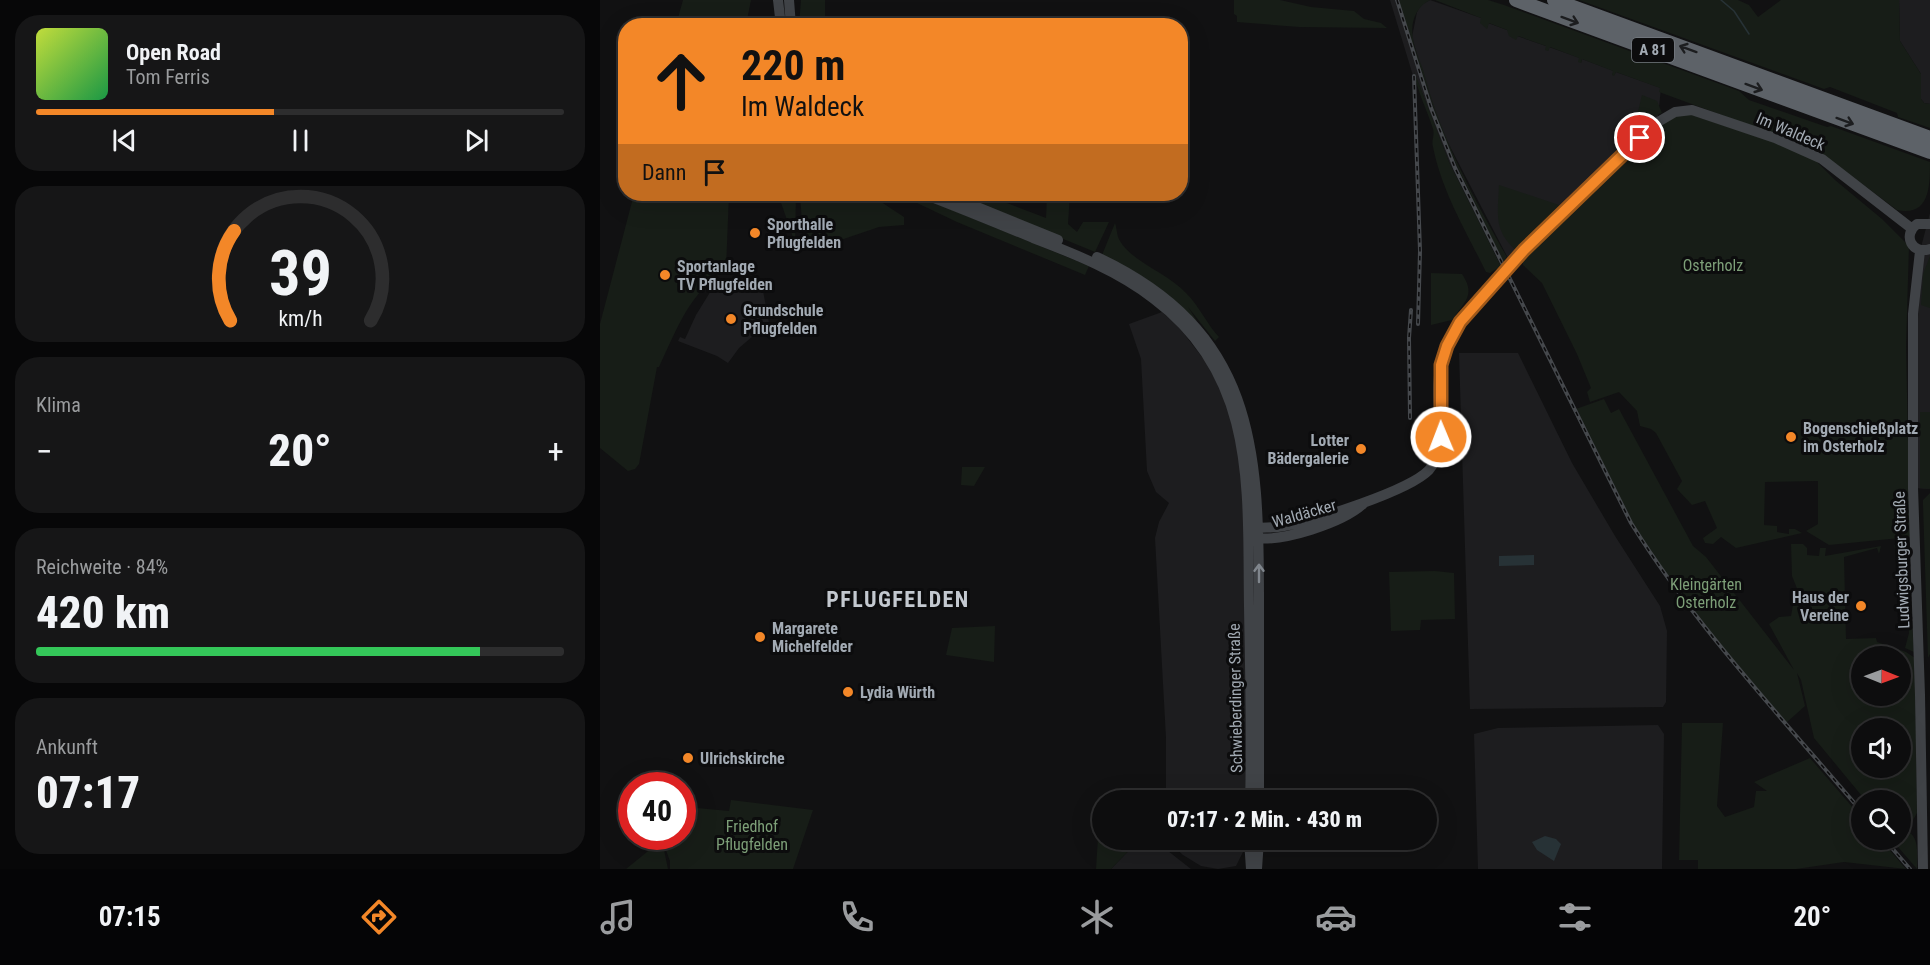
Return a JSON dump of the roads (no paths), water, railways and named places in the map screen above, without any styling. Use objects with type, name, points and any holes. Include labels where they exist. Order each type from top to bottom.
[{"type":"highway","name":"A 81","points":[[1515,0],[1930,152]]},
{"type":"highway","name":"A 81","points":[[1554,0],[1930,138]]},
{"type":"main road","points":[[778,0],[780,18]]},
{"type":"main road","points":[[789,0],[790,18]]},
{"type":"main road","name":"Im Waldeck","points":[[1509,266],[1658,122],[1675,112],[1692,110],[1775,138],[1822,159],[1911,228]]},
{"type":"main road","name":"Schwieberdinger Straße","points":[[941,201],[1110,271],[1154,298],[1186,328],[1214,368],[1234,412],[1243,454],[1253,533]]},
{"type":"main road","name":"Schwieberdinger Straße","points":[[962,201],[1113,264],[1159,292],[1189,320],[1221,364],[1243,415],[1256,474],[1253,533],[1259,790]]},
{"type":"main road","points":[[1925,250],[1910,243],[1909,236],[1911,228],[1920,222],[1930,224]]},
{"type":"main road","name":"Ludwigsburger Straße","points":[[1923,869],[1913,488],[1913,314],[1925,250]]},
{"type":"main road","name":"Waldäcker","points":[[1253,533],[1296,523],[1365,502],[1419,478],[1435,462],[1440,446],[1440,375],[1443,355],[1460,322],[1509,266]]},
{"type":"main road","name":"Schwieberdinger Straße","points":[[1250,790],[1254,594]]},
{"type":"main road","points":[[1250,850],[1251,869]]},
{"type":"main road","points":[[1257,869],[1258,850]]},
{"type":"waterway","points":[[1721,0],[1734,11],[1749,34]]},
{"type":"railway","points":[[1397,0],[1431,108],[1455,168],[1631,523],[1683,599],[1771,707],[1851,799]]},
{"type":"railway","points":[[1414,76],[1420,251],[1418,324]]},
{"type":"railway","points":[[1410,418],[1411,310]]},
{"type":"railway","points":[[1894,850],[1910,869]]},
{"type":"place","name":"Sporthalle Pflugfelden","points":[[755,233]]},
{"type":"place","name":"Sportanlage TV Pflugfelden","points":[[665,275]]},
{"type":"place","name":"Grundschule Pflugfelden","points":[[731,319]]},
{"type":"place","name":"Bogenschießplatz im Osterholz","points":[[1791,437]]},
{"type":"place","name":"Lotter Bädergalerie","points":[[1361,449]]},
{"type":"place","name":"Haus der Vereine","points":[[1861,606]]},
{"type":"place","name":"Margarete Michelfelder","points":[[760,637]]},
{"type":"place","name":"Lydia Würth","points":[[848,692]]},
{"type":"place","name":"Ulrichskirche","points":[[688,758]]},
{"type":"district","name":"PFLUGFELDEN","points":[[898,599]]},
{"type":"park label","name":"Osterholz","points":[[1713,265]]},
{"type":"park label","name":"Kleingärten Osterholz","points":[[1706,593]]},
{"type":"park label","name":"Friedhof Pflugfelden","points":[[752,835]]}]
